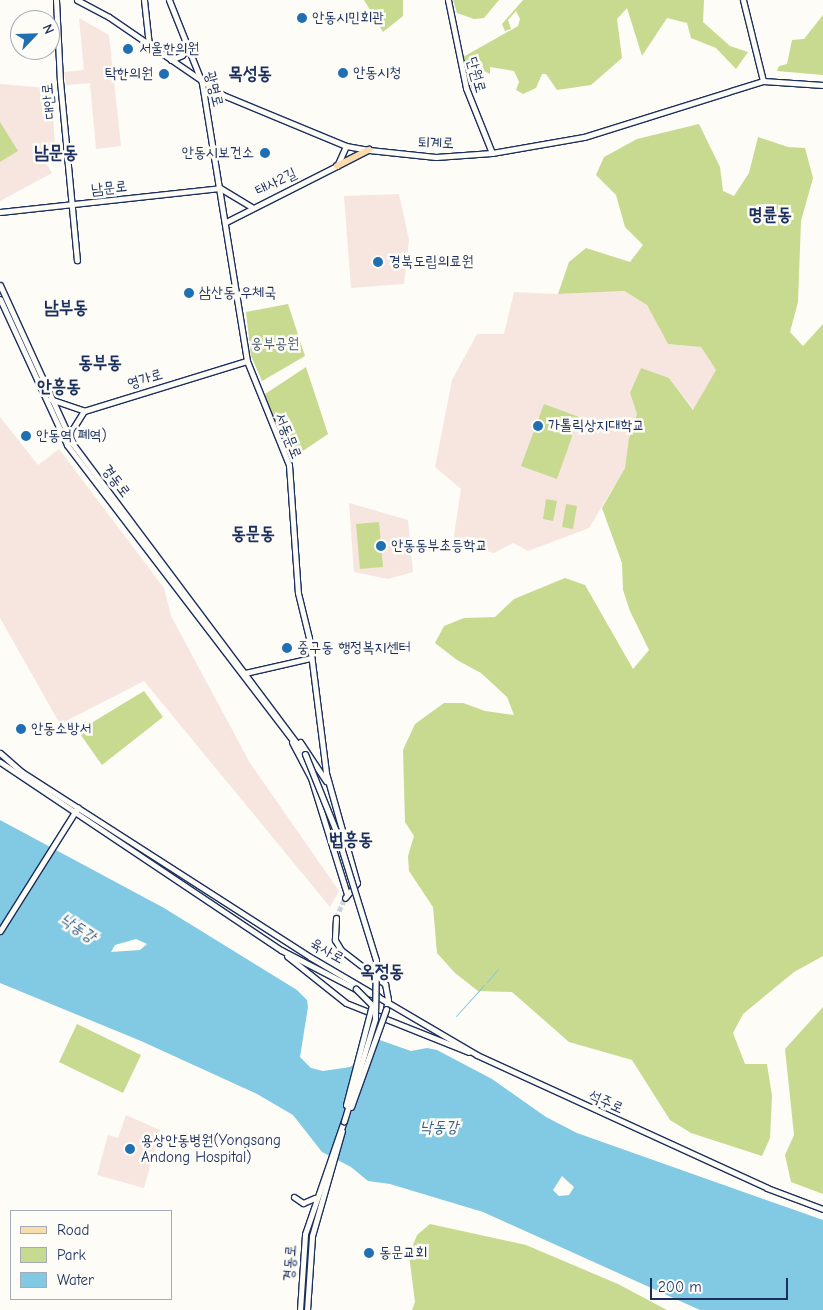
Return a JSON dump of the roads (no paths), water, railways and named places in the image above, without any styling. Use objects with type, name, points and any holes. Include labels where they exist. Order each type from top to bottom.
[{"type":"main road","points":[[337,166],[369,150]]},
{"type":"street","name":"대안로","points":[[56,0],[77,260]]},
{"type":"street","name":"퇴계로","points":[[77,0],[149,45],[202,83],[264,113],[346,146],[369,150],[436,157],[492,153],[584,137],[763,81],[823,85]]},
{"type":"street","points":[[144,0],[149,45]]},
{"type":"street","name":"광명로","points":[[169,0],[202,83],[220,188]]},
{"type":"street","name":"단원로","points":[[448,0],[466,88],[492,153]]},
{"type":"street","points":[[743,0],[763,81]]},
{"type":"street","points":[[171,60],[182,55],[188,46]]},
{"type":"street","points":[[337,166],[346,146]]},
{"type":"street","name":"태사2길","points":[[226,222],[252,207],[337,166]]},
{"type":"street","name":"남문로","points":[[0,212],[220,188]]},
{"type":"street","points":[[220,188],[252,207]]},
{"type":"street","name":"서동문로","points":[[220,188],[247,361],[288,465],[298,593],[311,658],[329,786]]},
{"type":"street","name":"경동로","points":[[0,285],[67,439]]},
{"type":"street","name":"경동로","points":[[0,299],[67,439],[125,519],[304,754],[336,831],[376,960],[375,1019],[344,1121],[309,1219],[302,1257],[300,1310]]},
{"type":"street","name":"영가로","points":[[84,412],[247,361]]},
{"type":"street","points":[[50,399],[84,412],[67,439]]},
{"type":"street","points":[[125,519],[132,512]]},
{"type":"street","points":[[244,674],[311,658]]},
{"type":"street","points":[[290,734],[311,756],[329,786],[357,883],[346,896],[311,778],[290,734]]},
{"type":"street","name":"육사로","points":[[0,753],[22,772],[310,956],[388,1000]]},
{"type":"street","name":"육사로","points":[[0,762],[73,813],[204,897],[281,950],[356,989],[388,1000]]},
{"type":"street","points":[[0,931],[78,807]]},
{"type":"street","points":[[336,918],[334,940],[340,950],[382,980],[388,1000],[359,1092],[344,1121]]},
{"type":"street","points":[[281,950],[313,979],[355,1008],[477,1055]]},
{"type":"street","points":[[344,1121],[349,1088],[372,1004],[356,989]]},
{"type":"street","name":"석주로","points":[[388,1000],[477,1055],[767,1188],[823,1209]]},
{"type":"street","name":"경동로","points":[[307,1310],[309,1259],[316,1221],[339,1147],[344,1121]]},
{"type":"street","points":[[294,1198],[303,1203],[317,1196]]},
{"type":"water","name":"낙동강","points":[[0,820],[164,908],[297,990],[307,1000],[308,1007],[300,1057],[311,1068],[323,1071],[350,1067],[357,1062],[368,1040],[374,1038],[411,1051],[427,1048],[437,1050],[492,1079],[546,1117],[577,1133],[823,1220],[823,1310],[700,1310],[483,1212],[390,1184],[368,1181],[351,1167],[322,1152],[293,1115],[257,1094],[141,1041],[0,983]],"holes":[[[136,939],[147,944],[140,950],[111,952],[115,945]],[[562,1176],[574,1187],[569,1195],[559,1196],[553,1190]]]},
{"type":"waterway","points":[[487,982],[498,969]]},
{"type":"waterway","points":[[456,1016],[484,985]]},
{"type":"tunnel","points":[[336,918],[345,898]]},
{"type":"place","name":"안동시민회관","points":[[302,18]]},
{"type":"place","name":"서울한의원","points":[[128,49]]},
{"type":"place","name":"안동시청","points":[[343,73]]},
{"type":"place","name":"탁한의원","points":[[164,74]]},
{"type":"place","name":"안동시보건소","points":[[265,153]]},
{"type":"place","name":"경북도립의료원","points":[[378,262]]},
{"type":"place","name":"삼산동 우체국","points":[[189,293]]},
{"type":"place","name":"가톨릭상지대학교","points":[[538,426]]},
{"type":"place","name":"안동역(폐역)","points":[[26,436]]},
{"type":"place","name":"안동동부초등학교","points":[[381,546]]},
{"type":"place","name":"중구동 행정복지센터","points":[[287,648]]},
{"type":"place","name":"안동소방서","points":[[21,729]]},
{"type":"place","name":"용상안동병원(Yongsang Andong Hospital)","points":[[130,1149]]},
{"type":"place","name":"동문교회","points":[[369,1253]]},
{"type":"district","name":"목성동","points":[[250,74]]},
{"type":"district","name":"남문동","points":[[56,153]]},
{"type":"district","name":"명륜동","points":[[770,215]]},
{"type":"district","name":"남부동","points":[[66,308]]},
{"type":"district","name":"동부동","points":[[100,363]]},
{"type":"district","name":"안흥동","points":[[59,387]]},
{"type":"district","name":"동문동","points":[[253,534]]},
{"type":"district","name":"법흥동","points":[[351,840]]},
{"type":"district","name":"옥정동","points":[[382,972]]},
{"type":"park label","name":"웅부공원","points":[[275,344]]}]
